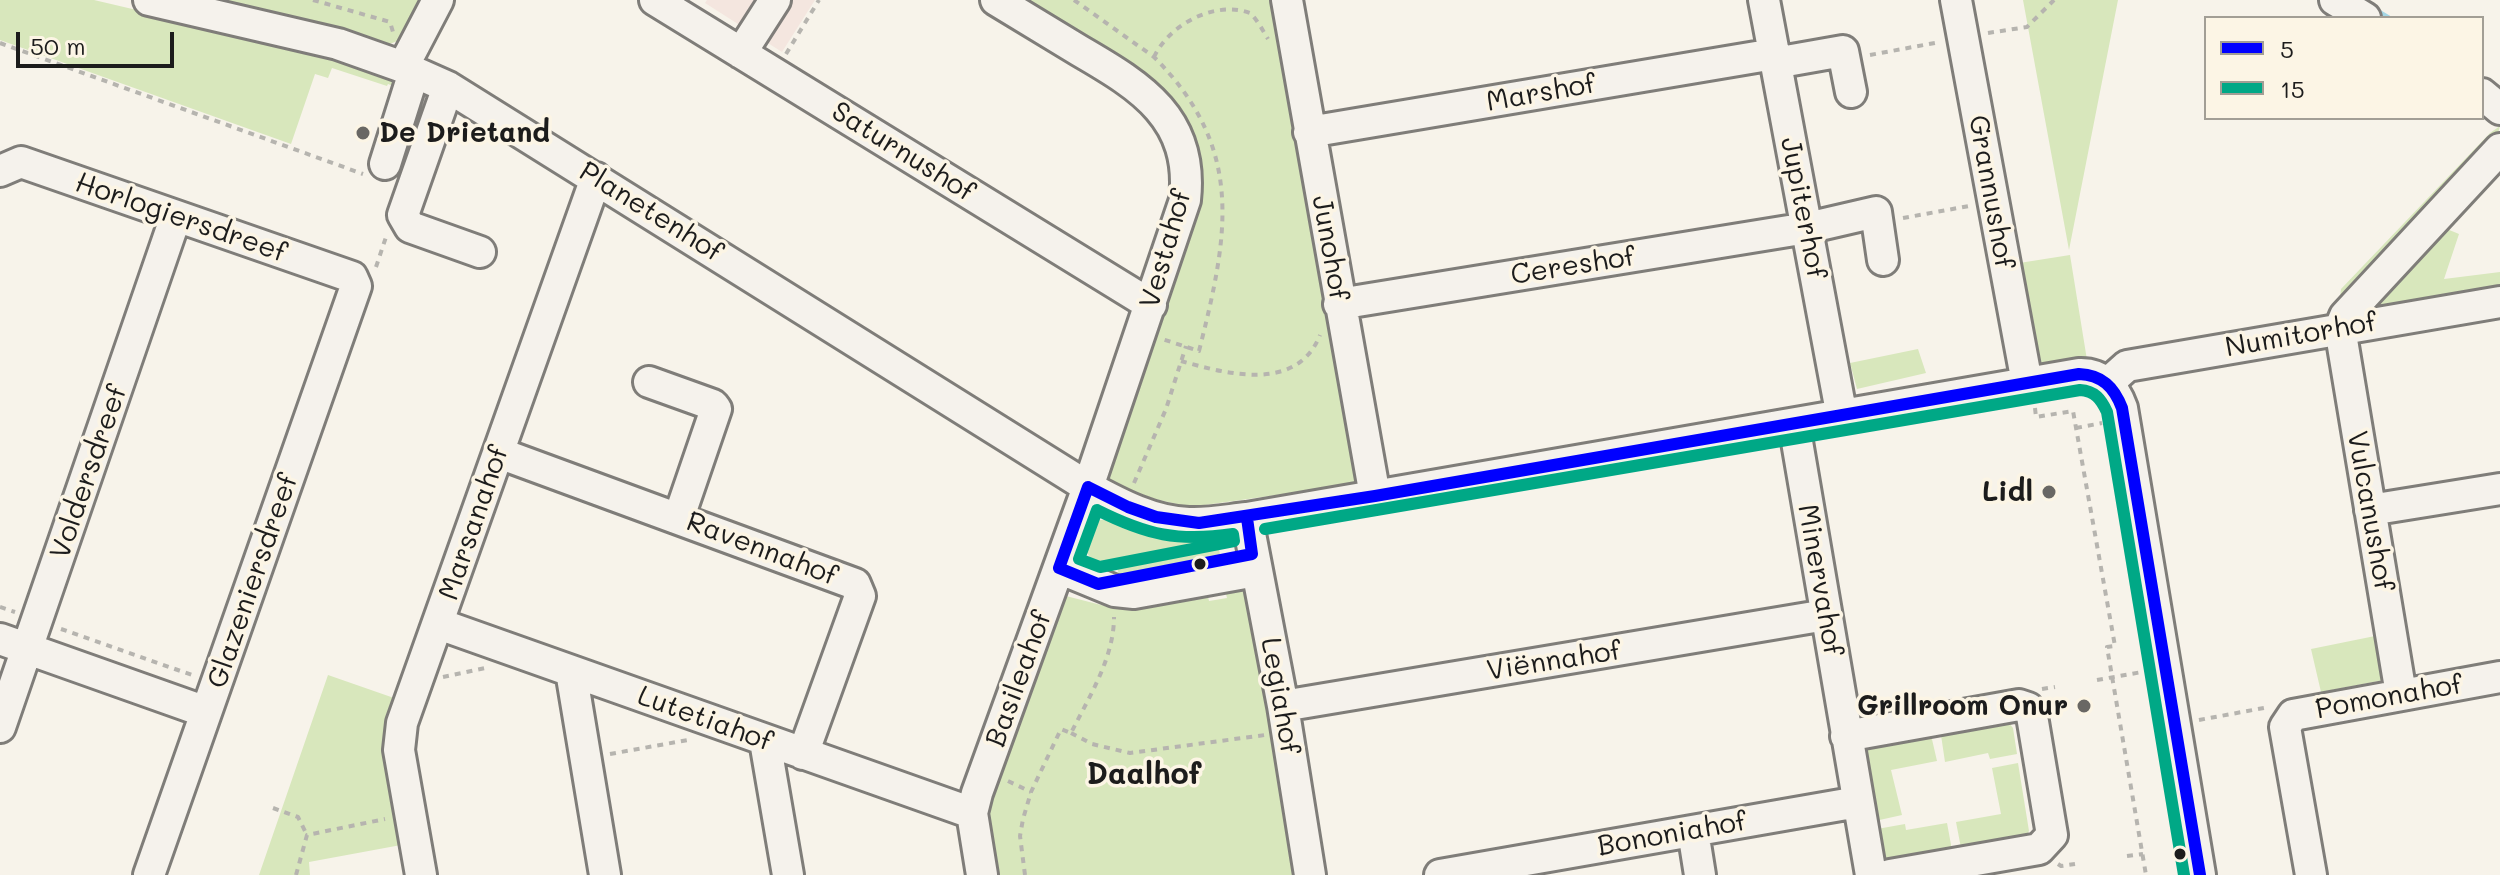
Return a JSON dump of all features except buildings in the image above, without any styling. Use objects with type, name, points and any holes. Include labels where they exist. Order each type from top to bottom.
[{"type":"street","name":"Planetenhof","points":[[149,0],[287,31],[373,55],[448,87],[1088,487],[1124,506],[1159,518],[1188,523],[1247,518],[2028,383],[2086,374],[2108,383]]},
{"type":"street","points":[[379,171],[409,69],[438,0]]},
{"type":"street","name":"Saturnushof","points":[[655,0],[1151,305]]},
{"type":"street","points":[[741,53],[775,0]]},
{"type":"street","name":"Vestahof","points":[[996,0],[1143,90],[1164,115],[1179,141],[1187,173],[1185,200],[1088,487]]},
{"type":"street","name":"Junohof","points":[[1287,0],[1375,496]]},
{"type":"street","name":"Jupiterhof","points":[[1764,0],[1842,417]]},
{"type":"street","name":"Grannushof","points":[[1956,0],[2028,383]]},
{"type":"street","points":[[2335,0],[2362,16]]},
{"type":"street","name":"Marshof","points":[[1309,132],[1774,58],[1843,51],[1845,60]]},
{"type":"street","points":[[1845,60],[1851,92]]},
{"type":"street","points":[[448,87],[403,215],[410,227],[480,252]]},
{"type":"street","points":[[2484,96],[2500,109]]},
{"type":"street","points":[[2340,328],[2345,316],[2500,149]]},
{"type":"street","name":"Horlogiersdreef","points":[[0,171],[21,162],[352,277],[356,286]]},
{"type":"street","name":"Marsanahof","points":[[421,875],[399,750],[402,723],[596,178]]},
{"type":"street","name":"Cereshof","points":[[1339,304],[1807,228],[1876,212],[1877,223]]},
{"type":"street","name":"Voldersdreef","points":[[0,727],[14,644],[38,621],[176,216]]},
{"type":"street","points":[[1877,223],[1883,260]]},
{"type":"street","name":"Glazeniersdreef","points":[[149,875],[356,286]]},
{"type":"street","name":"Numitorhof","points":[[2108,383],[2127,366],[2500,302]]},
{"type":"street","name":"Vulcanushof","points":[[2340,328],[2401,694]]},
{"type":"street","points":[[649,382],[713,405],[716,409],[679,517]]},
{"type":"street","points":[[2108,383],[2122,408],[2200,875]]},
{"type":"street","name":"Minervahof","points":[[1794,424],[1871,875]]},
{"type":"street","name":"Ravennahof","points":[[499,453],[855,584],[860,596],[803,754]]},
{"type":"street","name":"Basileahof","points":[[982,875],[972,813],[977,793],[1088,487]]},
{"type":"street","points":[[2370,510],[2500,489]]},
{"type":"street","name":"Legiahof","points":[[1247,518],[1285,719],[1310,875]]},
{"type":"street","points":[[1059,568],[1106,588],[1254,563]]},
{"type":"street","name":"Viënnahof","points":[[1285,719],[1826,615]]},
{"type":"street","name":"Lutetiahof","points":[[439,624],[972,813]]},
{"type":"street","points":[[14,644],[206,712]]},
{"type":"street","points":[[571,671],[605,875]]},
{"type":"street","name":"Pomonahof","points":[[2289,721],[2401,694],[2500,677]]},
{"type":"street","points":[[1846,736],[2019,705],[2028,708],[2032,716],[2052,835],[2039,849],[1890,875]]},
{"type":"street","points":[[2289,721],[2311,875]]},
{"type":"street","points":[[765,741],[788,875]]},
{"type":"street","name":"Bononiahof","points":[[1440,875],[1526,867],[1693,831],[1858,802]]},
{"type":"street","points":[[1693,831],[1700,875]]},
{"type":"path","points":[[313,0],[390,22],[409,69]]},
{"type":"path","points":[[774,73],[819,0]]},
{"type":"path","points":[[1845,60],[2027,27],[2054,0]]},
{"type":"path","points":[[1222,1],[1249,12],[1271,44]]},
{"type":"path","points":[[1154,57],[1163,39],[1200,7]]},
{"type":"path","points":[[0,43],[379,171]]},
{"type":"path","points":[[1877,223],[1993,201]]},
{"type":"path","points":[[1181,361],[1245,377],[1265,375],[1312,353],[1320,337],[1323,315],[1339,304]]},
{"type":"path","points":[[1124,506],[1166,409],[1186,346]]},
{"type":"path","points":[[2028,383],[2036,417],[2073,411],[2115,646],[2107,647],[2146,875]]},
{"type":"path","points":[[1071,733],[1114,636],[1106,588]]},
{"type":"path","points":[[0,607],[217,684]]},
{"type":"path","points":[[417,683],[510,663],[515,651]]},
{"type":"path","points":[[2097,680],[2138,673]]},
{"type":"path","points":[[2174,724],[2275,705],[2289,721]]},
{"type":"path","points":[[1025,875],[1020,836],[1031,792],[1061,729],[1092,744],[1130,753],[1285,719]]},
{"type":"path","points":[[585,758],[715,735],[719,724]]},
{"type":"path","points":[[273,808],[298,817],[307,835],[296,875]]},
{"type":"path","points":[[307,835],[411,814]]},
{"type":"path","points":[[2127,856],[2143,854]]},
{"type":"shaded area","points":[[707,0],[815,0],[782,52],[705,3]]},
{"type":"green space","points":[[0,0],[94,0],[320,53],[395,78],[393,86],[387,86],[332,68],[328,78],[315,74],[291,144],[0,40]]},
{"type":"green space","points":[[201,0],[425,0],[403,39],[384,46]]},
{"type":"green space","points":[[1011,0],[1276,0],[1364,483],[1190,507],[1155,499],[1107,479],[1159,309],[1179,125]]},
{"type":"green space","points":[[2023,0],[2118,0],[2069,250]]},
{"type":"green space","points":[[2500,126],[2496,141],[2339,306],[2341,289]]},
{"type":"green space","points":[[2442,227],[2459,234],[2444,279],[2500,272],[2500,296],[2375,316],[2371,300]]},
{"type":"green space","points":[[2070,255],[2087,360],[2031,369],[2013,264]]},
{"type":"green space","points":[[1918,349],[1926,373],[1857,389],[1850,363]]},
{"type":"green space","points":[[1099,520],[1175,540],[1218,542],[1220,555],[1119,575],[1117,567],[1092,561],[1083,546],[1091,527]]},
{"type":"green space","points":[[1251,586],[1299,875],[991,875],[983,806],[1062,595],[1113,608],[1207,592],[1209,601],[1227,598],[1225,590]]},
{"type":"green space","points":[[2375,636],[2384,680],[2321,692],[2311,649]]},
{"type":"green space","points":[[328,675],[394,698],[384,740],[401,845],[309,862],[310,875],[259,875]]},
{"type":"green space","points":[[2008,722],[2013,728],[2017,754],[1990,759],[1988,753],[1945,762],[1941,735]]},
{"type":"green space","points":[[1931,735],[1937,761],[1891,770],[1902,815],[1875,821],[1864,751],[1869,746]]},
{"type":"green space","points":[[2018,763],[2029,831],[2025,837],[1961,848],[1956,822],[2001,814],[1992,768]]},
{"type":"green space","points":[[1947,823],[1952,850],[1888,861],[1881,856],[1877,829],[1905,824],[1906,830]]},
{"type":"waterway","points":[[2373,9],[2385,16]]},
{"type":"transit line","name":"5","points":[[1247,518],[1252,554],[1098,584],[1059,568],[1088,487],[1156,517],[1199,523],[1375,496],[2079,374],[2094,377],[2111,388],[2122,408],[2200,875]]},
{"type":"transit line","name":"15","points":[[1265,529],[2080,390],[2090,392],[2100,400],[2107,412],[2184,875]]},
{"type":"transit line","name":"15","points":[[1097,510],[1148,531],[1179,537],[1233,534],[1234,541],[1100,567],[1079,559],[1097,510]]},
{"type":"place","name":"De Drietand","points":[[363,133]]},
{"type":"place","name":"Lidl","points":[[2049,492]]},
{"type":"place","name":"Grillroom Onur","points":[[2084,706]]},
{"type":"district","name":"Daalhof","points":[[1144,775]]}]
